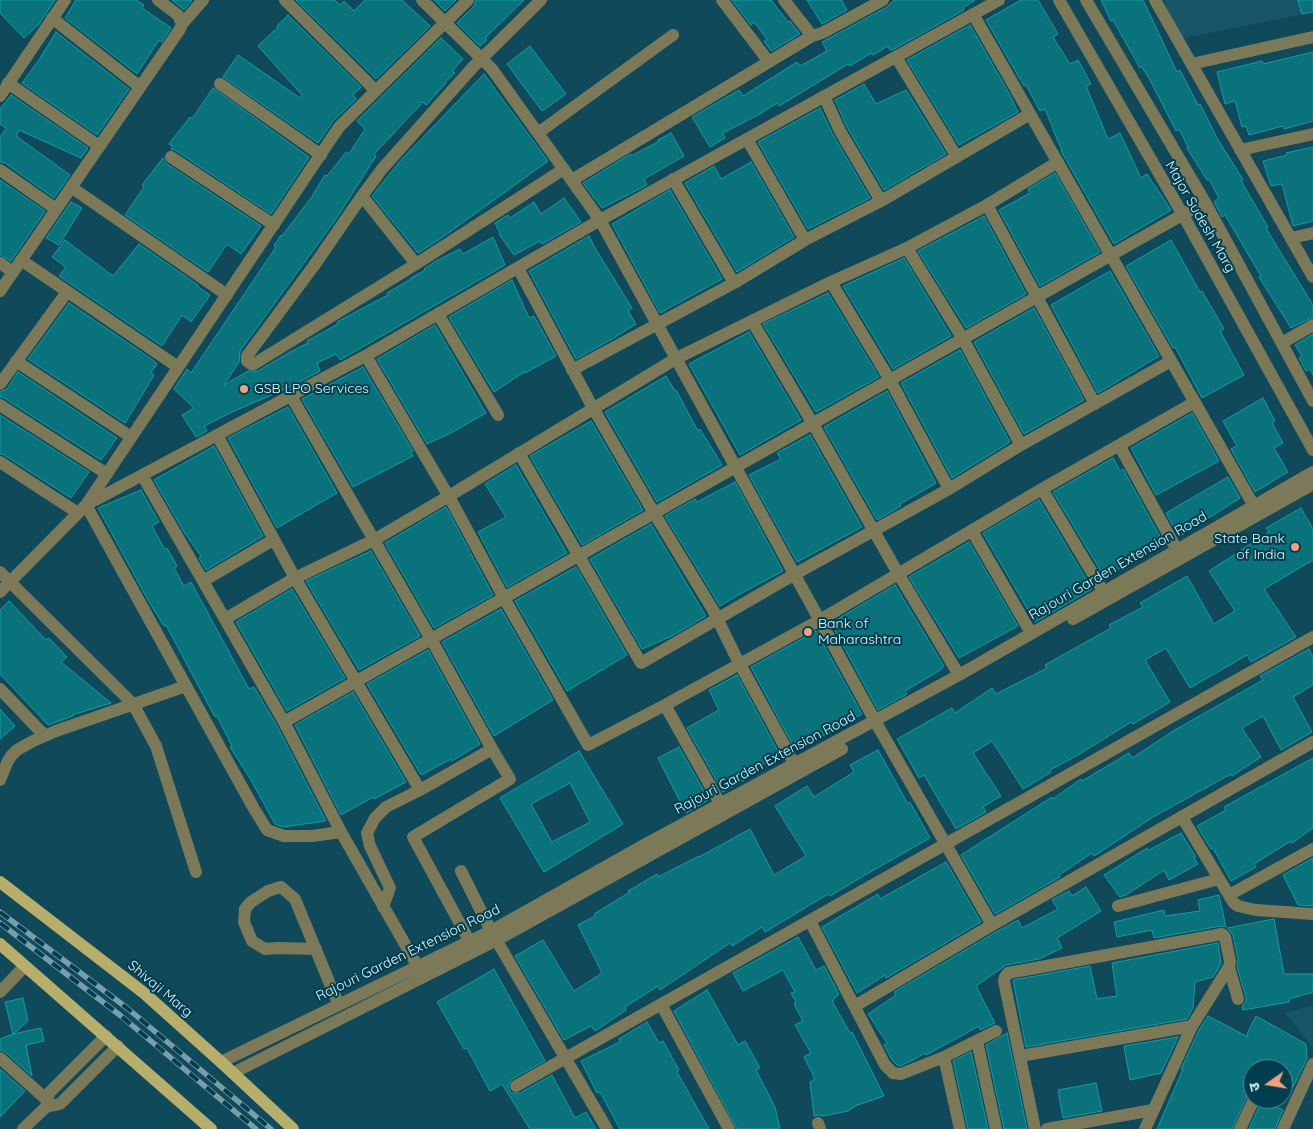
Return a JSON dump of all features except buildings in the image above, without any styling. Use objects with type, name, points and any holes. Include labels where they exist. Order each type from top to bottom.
[{"type":"main road","name":"Shivaji Marg","points":[[0,882],[144,993],[293,1129]]},
{"type":"main road","points":[[2,950],[25,966],[212,1129]]},
{"type":"street","points":[[0,96],[65,0]]},
{"type":"street","points":[[158,0],[178,15],[182,24]]},
{"type":"street","points":[[0,291],[182,24],[203,0]]},
{"type":"street","points":[[285,0],[376,92]]},
{"type":"street","points":[[422,0],[492,69],[600,220],[820,620],[992,925]]},
{"type":"street","points":[[0,592],[82,509],[339,127],[468,0]]},
{"type":"street","points":[[541,0],[481,58],[382,168],[246,360],[250,364],[254,364],[416,264],[564,169]]},
{"type":"street","points":[[722,0],[770,62]]},
{"type":"street","points":[[784,0],[812,36]]},
{"type":"street","points":[[572,180],[812,36],[822,33],[866,4],[883,0]]},
{"type":"street","points":[[82,509],[366,356],[600,220],[999,0]]},
{"type":"street","name":"Major Sudesh Marg","points":[[1059,0],[1183,215],[1313,450]]},
{"type":"street","name":"Major Sudesh Marg","points":[[1086,0],[1205,202],[1313,401]]},
{"type":"street","points":[[1155,0],[1313,277]]},
{"type":"street","points":[[973,14],[1254,506]]},
{"type":"street","points":[[52,18],[140,87]]},
{"type":"street","points":[[538,133],[674,35]]},
{"type":"street","points":[[1191,64],[1313,38]]},
{"type":"street","points":[[896,57],[957,157]]},
{"type":"street","points":[[8,84],[99,146]]},
{"type":"street","points":[[220,84],[321,155]]},
{"type":"street","points":[[824,96],[840,131],[881,200]]},
{"type":"street","points":[[572,370],[734,283],[806,240],[881,200],[1030,114]]},
{"type":"street","points":[[1240,150],[1313,134]]},
{"type":"street","points":[[747,139],[806,240]]},
{"type":"street","points":[[171,157],[274,225]]},
{"type":"street","points":[[225,619],[295,578],[374,540],[676,358],[831,282],[907,248],[987,205],[1058,162]]},
{"type":"street","points":[[0,170],[56,208]]},
{"type":"street","points":[[673,179],[734,283]]},
{"type":"street","points":[[71,187],[227,295]]},
{"type":"street","points":[[362,196],[416,264]]},
{"type":"street","points":[[284,722],[1205,202]]},
{"type":"street","points":[[987,205],[1095,404]]},
{"type":"street","points":[[1291,238],[1313,233]]},
{"type":"street","points":[[907,248],[963,339],[1021,445]]},
{"type":"street","points":[[21,260],[178,367]]},
{"type":"street","points":[[0,263],[13,272]]},
{"type":"street","points":[[518,268],[593,408],[717,618],[739,664],[795,764]]},
{"type":"street","points":[[831,282],[890,380],[949,489]]},
{"type":"street","points":[[0,384],[67,292]]},
{"type":"street","points":[[438,314],[498,415]]},
{"type":"street","points":[[752,321],[898,574],[959,674]]},
{"type":"street","points":[[1282,343],[1313,325]]},
{"type":"street","points":[[366,356],[449,496],[504,598],[588,745],[820,620],[1042,489],[1195,402]]},
{"type":"street","points":[[16,361],[131,438]]},
{"type":"street","points":[[519,453],[641,663],[1171,361]]},
{"type":"street","points":[[291,396],[510,779],[413,837],[470,942]]},
{"type":"street","points":[[0,405],[107,474]]},
{"type":"street","points":[[217,435],[273,540],[420,790]]},
{"type":"street","points":[[1119,445],[1177,550]]},
{"type":"street","points":[[0,462],[82,509],[186,686],[267,830],[284,836],[312,836],[341,832]]},
{"type":"street","name":"Rajouri Garden Extension Road","points":[[221,1062],[470,942],[494,935],[721,804],[795,764],[878,724],[959,674],[1313,472]]},
{"type":"street","points":[[142,475],[284,722],[341,832],[418,967]]},
{"type":"street","name":"Rajouri Garden Extension Road","points":[[233,1073],[494,935],[1313,484]]},
{"type":"street","points":[[1042,489],[1103,591]]},
{"type":"street","points":[[972,531],[1031,633]]},
{"type":"street","points":[[203,581],[273,540]]},
{"type":"street","points":[[0,572],[133,704],[156,746],[196,872]]},
{"type":"street","points":[[516,1086],[564,1057],[947,844],[1313,636]]},
{"type":"street","points":[[0,780],[6,763],[17,750],[44,735],[186,686]]},
{"type":"street","points":[[0,689],[44,735]]},
{"type":"street","points":[[665,705],[721,804]]},
{"type":"street","points":[[855,1006],[992,925],[1313,742]]},
{"type":"street","points":[[383,907],[390,888],[370,846],[368,833],[376,818],[386,807],[492,749]]},
{"type":"street","points":[[1182,817],[1233,902],[1246,908],[1313,914]]},
{"type":"street","points":[[1229,895],[1313,849]]},
{"type":"street","points":[[461,871],[494,935],[607,1129]]},
{"type":"street","points":[[1118,906],[1219,879]]},
{"type":"street","points":[[316,950],[265,949],[252,941],[244,922],[246,909],[251,902],[268,891],[281,887],[295,899],[339,1005]]},
{"type":"street","points":[[810,921],[885,1065],[893,1073],[902,1074],[996,1031]]},
{"type":"street","points":[[1035,1129],[1004,977],[1008,973],[1220,934],[1225,937],[1230,961],[1229,967],[1192,1026],[1145,1129]]},
{"type":"street","points":[[0,992],[25,966]]},
{"type":"street","points":[[1229,967],[1238,998]]},
{"type":"street","points":[[661,1004],[730,1129]]},
{"type":"street","points":[[1020,1056],[1192,1026]]},
{"type":"street","points":[[23,1129],[46,1103],[49,1093],[106,1036]]},
{"type":"street","points":[[977,1041],[996,1129]]},
{"type":"street","points":[[0,1058],[46,1103],[60,1104],[118,1046]]},
{"type":"street","points":[[944,1056],[960,1129]]},
{"type":"street","points":[[1283,1129],[1313,1064]]},
{"type":"street","points":[[1240,1129],[1249,1109]]},
{"type":"street","points":[[1047,1129],[1153,1110]]},
{"type":"shaded area","points":[[1165,0],[1313,0],[1313,12],[1173,40]]},
{"type":"shaded area","points":[[1313,1005],[1313,1048],[1285,1013]]},
{"type":"railway","points":[[0,912],[127,1008],[271,1129]]},
{"type":"railway","points":[[0,923],[121,1016],[256,1129]]},
{"type":"place","name":"GSB LPO Services","points":[[244,389]]},
{"type":"place","name":"State Bank of India","points":[[1295,547]]},
{"type":"place","name":"Bank of Maharashtra","points":[[808,632]]}]
